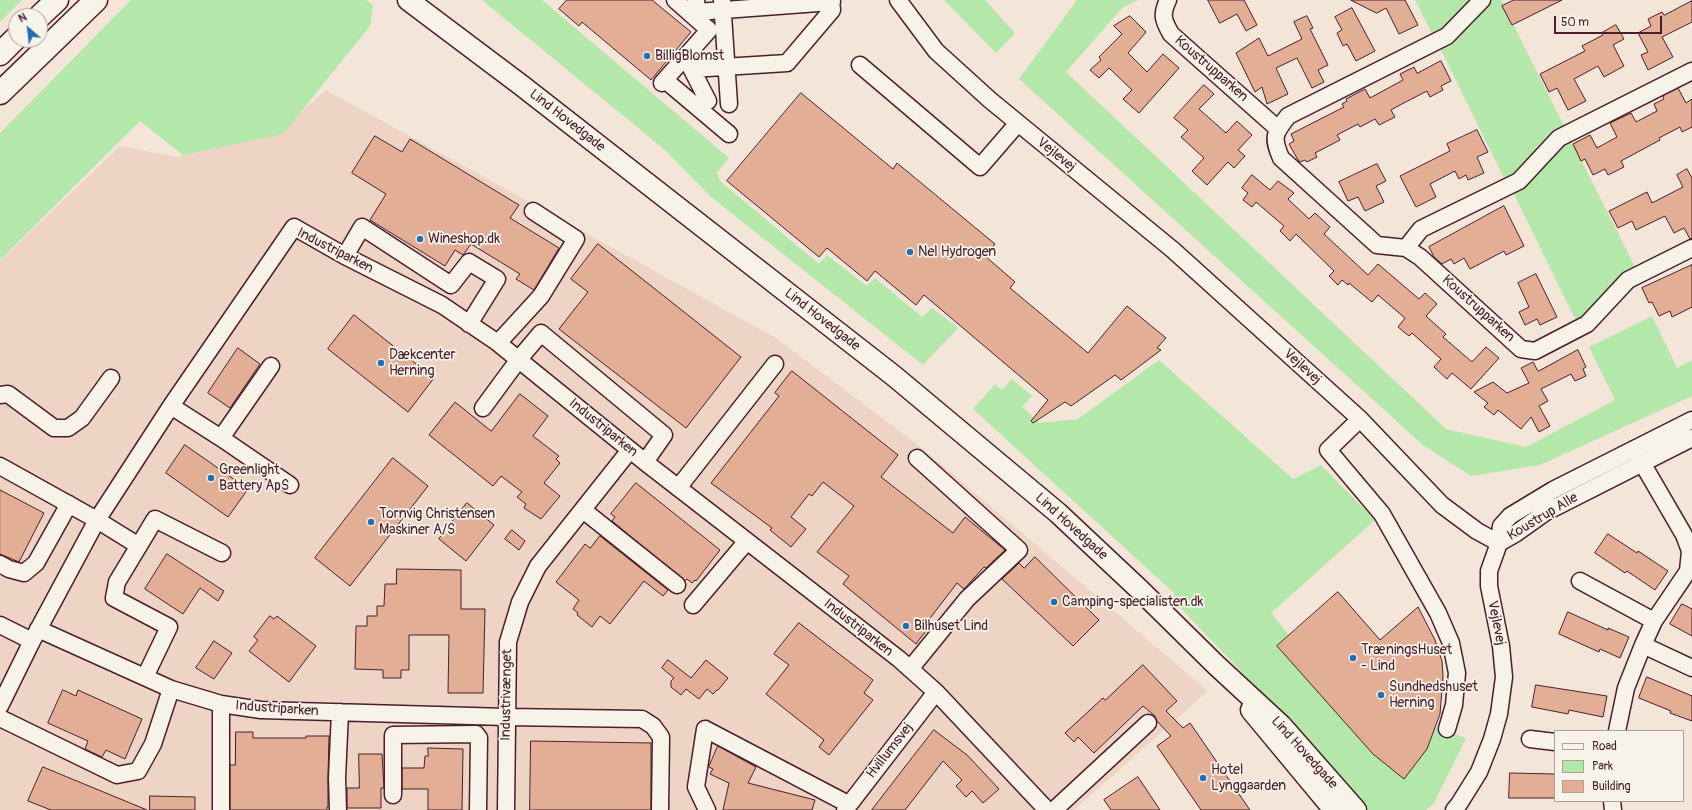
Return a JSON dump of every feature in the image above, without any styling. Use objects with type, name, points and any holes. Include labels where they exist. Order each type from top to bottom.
[{"type":"highway","points":[[48,8],[57,0]]},
{"type":"highway","points":[[0,93],[96,0]]},
{"type":"highway","points":[[0,54],[8,46]]},
{"type":"main road","name":"Lind Hovedgade","points":[[408,0],[521,85],[894,376],[1058,513],[1140,590],[1216,665],[1282,726],[1356,810]]},
{"type":"main road","name":"Lind Hovedgade","points":[[1216,665],[1271,736],[1334,810]]},
{"type":"street","points":[[675,0],[695,9],[709,30],[689,63],[664,81],[729,134]]},
{"type":"street","name":"Vejlevej","points":[[898,0],[936,51],[990,100],[1173,250],[1360,419],[1442,505],[1477,531],[1499,543],[1489,572],[1489,586],[1501,646],[1504,677],[1499,714],[1492,739],[1479,772],[1460,804],[1454,810]]},
{"type":"street","name":"Koustrupparken","points":[[1168,0],[1163,10],[1164,22],[1171,34],[1278,129]]},
{"type":"street","points":[[1482,0],[1447,36],[1288,116],[1278,129],[1275,143],[1281,158],[1377,246],[1406,248],[1421,229],[1519,181],[1559,138],[1692,71]]},
{"type":"street","points":[[689,63],[726,67],[787,63],[832,10],[832,1],[722,5],[695,9]]},
{"type":"street","points":[[722,5],[729,104]]},
{"type":"street","points":[[689,63],[708,101]]},
{"type":"street","points":[[860,65],[980,167],[1018,124]]},
{"type":"street","points":[[498,343],[541,296],[576,239],[533,212]]},
{"type":"street","name":"Industriparken","points":[[0,706],[35,635],[97,520],[171,406],[294,227],[345,256],[442,305],[519,359],[645,462],[910,669],[936,692],[1047,810]]},
{"type":"street","points":[[345,256],[362,227],[451,285],[469,262],[497,279],[470,324]]},
{"type":"street","name":"Koustrupparken","points":[[1406,248],[1420,257],[1521,349],[1535,350],[1587,324],[1628,280],[1692,248]]},
{"type":"street","points":[[483,408],[541,332],[664,435],[645,462]]},
{"type":"street","points":[[678,488],[775,364]]},
{"type":"street","points":[[221,438],[270,366]]},
{"type":"street","points":[[0,395],[8,394],[54,428],[68,428],[82,418],[111,378]]},
{"type":"street","points":[[171,406],[290,485]]},
{"type":"street","points":[[1360,419],[1328,450],[1382,514],[1441,619],[1451,642],[1457,673],[1454,705],[1447,729]]},
{"type":"street","name":"Koustrup Alle","points":[[1499,543],[1501,526],[1510,516],[1553,490],[1692,420]]},
{"type":"street","name":"Koustrup Alle","points":[[1499,543],[1515,534],[1546,512],[1692,438]]},
{"type":"street","points":[[1617,730],[1626,688],[1643,645],[1654,621],[1688,571],[1690,551],[1684,535],[1634,449]]},
{"type":"street","name":"Industrivænget","points":[[506,810],[508,642],[520,602],[538,566],[630,450]]},
{"type":"street","points":[[910,669],[967,600],[1019,550],[917,458]]},
{"type":"street","points":[[0,466],[97,520],[139,546]]},
{"type":"street","points":[[0,564],[9,570],[24,573],[36,563],[69,504]]},
{"type":"street","points":[[583,510],[677,585]]},
{"type":"street","points":[[145,677],[170,627],[114,598],[117,582],[155,519],[222,553]]},
{"type":"street","points":[[693,605],[747,542]]},
{"type":"street","points":[[1580,581],[1654,621]]},
{"type":"street","points":[[0,625],[35,635]]},
{"type":"street","name":"Industriparken","points":[[35,635],[145,677],[171,689],[221,704],[261,710],[642,719],[653,726],[661,737],[660,810]]},
{"type":"street","points":[[1643,645],[1692,668]]},
{"type":"street","points":[[0,718],[117,774],[138,771],[153,744],[171,689]]},
{"type":"street","name":"Hvillumsvej","points":[[846,807],[936,692]]},
{"type":"street","points":[[221,704],[221,810]]},
{"type":"street","points":[[338,810],[337,778],[340,712]]},
{"type":"street","points":[[441,735],[442,715]]},
{"type":"street","points":[[1054,810],[1148,723]]},
{"type":"street","points":[[706,810],[696,787],[705,729],[846,807]]},
{"type":"street","points":[[393,795],[393,735],[476,734],[479,738],[478,810]]},
{"type":"street","points":[[1530,739],[1554,742]]},
{"type":"shaded area","points":[[326,90],[776,338],[923,449],[1208,691],[1074,810],[0,810],[0,261],[120,146],[177,157],[282,129]]},
{"type":"green space","points":[[0,0],[22,0],[14,8],[8,8],[8,14],[0,22]]},
{"type":"green space","points":[[131,0],[366,0],[373,5],[370,26],[283,134],[183,155],[140,121],[0,260],[0,133]]},
{"type":"green space","points":[[482,0],[542,0],[729,158],[717,173],[720,181],[819,264],[827,255],[867,286],[875,278],[922,317],[932,308],[958,328],[923,365],[710,196],[665,150]]},
{"type":"green space","points":[[944,0],[985,0],[1015,33],[996,53]]},
{"type":"green space","points":[[1077,0],[1138,0],[1123,7],[1066,72],[1446,429],[1526,447],[1615,400],[1589,347],[1652,316],[1677,368],[1692,360],[1692,396],[1540,465],[1471,476],[1423,445],[1019,79]]},
{"type":"green space","points":[[1415,0],[1475,0],[1434,37]]},
{"type":"green space","points":[[1489,0],[1501,0],[1565,128],[1556,132],[1514,175],[1505,180],[1439,46]]},
{"type":"green space","points":[[1570,138],[1637,271],[1577,323],[1511,188]]},
{"type":"green space","points":[[1159,360],[1293,479],[1321,465],[1375,520],[1271,613],[1289,635],[1277,646],[1373,754],[1404,779],[1427,749],[1435,728],[1466,738],[1434,803],[1426,810],[1368,810],[1236,666],[1173,600],[1174,593],[973,409],[995,384],[1002,390],[1012,379],[1032,396],[1022,407],[1040,423],[1078,419]]},
{"type":"building","name":"BilligBlomst","points":[[567,0],[652,0],[691,32],[651,80],[582,22],[579,26],[559,9]]},
{"type":"building","points":[[1208,0],[1244,0],[1257,25],[1246,31],[1237,14],[1220,23]]},
{"type":"building","points":[[1351,0],[1405,0],[1418,25],[1399,34],[1386,8],[1377,13]]},
{"type":"building","points":[[1514,0],[1562,0],[1512,25],[1502,6]]},
{"type":"building","points":[[1692,1],[1692,22],[1662,37],[1673,57],[1648,70],[1641,55],[1648,52],[1638,33],[1651,26],[1648,19],[1662,12],[1664,15]]},
{"type":"building","points":[[1352,8],[1375,51],[1356,61],[1347,44],[1343,46],[1337,33],[1342,30],[1335,17]]},
{"type":"building","points":[[1130,16],[1146,32],[1128,53],[1147,72],[1163,54],[1179,68],[1139,113],[1123,99],[1132,90],[1109,68],[1099,78],[1090,70],[1101,60],[1099,57],[1122,34],[1114,26]]},
{"type":"building","points":[[1307,16],[1313,28],[1310,29],[1328,65],[1318,70],[1324,82],[1312,88],[1297,58],[1276,68],[1288,94],[1267,104],[1262,87],[1255,92],[1236,53],[1259,38],[1268,56],[1302,39],[1294,22]]},
{"type":"building","points":[[1616,25],[1624,39],[1613,45],[1624,66],[1604,77],[1598,66],[1574,79],[1586,101],[1568,110],[1557,88],[1549,92],[1540,74],[1585,51],[1582,46],[1603,35],[1602,33]]},
{"type":"building","points":[[1441,61],[1451,81],[1441,86],[1443,90],[1430,97],[1427,91],[1398,106],[1391,110],[1395,117],[1379,125],[1375,119],[1360,127],[1358,124],[1337,135],[1340,140],[1315,153],[1317,157],[1307,162],[1305,160],[1300,162],[1298,160],[1289,144],[1294,141],[1291,134],[1344,107],[1342,104],[1347,101],[1346,99],[1365,89],[1370,98],[1403,80],[1400,74],[1414,67],[1417,73]]},
{"type":"building","points":[[1204,85],[1214,94],[1199,109],[1226,133],[1237,121],[1252,135],[1238,150],[1245,156],[1234,168],[1228,162],[1207,185],[1192,171],[1204,158],[1181,137],[1188,130],[1174,118]]},
{"type":"building","points":[[1678,88],[1686,103],[1692,99],[1692,127],[1682,132],[1680,127],[1659,138],[1660,140],[1621,161],[1624,167],[1608,175],[1605,169],[1593,175],[1585,159],[1581,161],[1573,144],[1590,135],[1597,148],[1617,137],[1610,123],[1631,113],[1636,122],[1657,111],[1654,104],[1664,99],[1663,96]]},
{"type":"building","name":"Nel Hydrogen","points":[[801,93],[893,169],[897,163],[995,244],[985,256],[1015,282],[1010,288],[1088,353],[1127,306],[1166,338],[1157,348],[1161,350],[1121,380],[1115,375],[1071,406],[1065,402],[1033,423],[1031,421],[1048,400],[924,295],[916,305],[875,271],[867,281],[827,248],[819,257],[727,181]]},
{"type":"building","points":[[1477,130],[1488,152],[1477,157],[1484,173],[1468,180],[1466,175],[1459,179],[1455,171],[1430,184],[1436,197],[1416,207],[1400,176],[1450,151],[1447,144]]},
{"type":"building","points":[[375,136],[402,152],[410,139],[519,205],[510,218],[559,248],[534,290],[516,279],[520,274],[471,244],[463,255],[455,250],[445,266],[370,220],[386,194],[352,173]]},
{"type":"building","points":[[1377,164],[1386,181],[1376,186],[1384,202],[1365,211],[1358,197],[1348,201],[1339,182]]},
{"type":"building","points":[[1687,169],[1692,178],[1692,239],[1690,239],[1684,228],[1674,233],[1665,216],[1636,230],[1632,221],[1618,228],[1609,211],[1647,192],[1652,203],[1683,187],[1677,175]]},
{"type":"building","points":[[1252,175],[1270,190],[1278,181],[1294,193],[1288,199],[1309,219],[1315,213],[1330,227],[1324,234],[1368,275],[1378,264],[1419,299],[1425,293],[1437,304],[1426,316],[1446,334],[1443,337],[1472,362],[1486,347],[1499,358],[1471,389],[1452,373],[1447,379],[1434,367],[1441,359],[1412,333],[1409,336],[1398,327],[1405,318],[1378,295],[1372,302],[1349,283],[1348,285],[1342,280],[1338,285],[1329,276],[1334,271],[1296,234],[1290,241],[1280,231],[1284,226],[1256,202],[1252,207],[1243,200],[1248,193],[1242,188]]},
{"type":"building","points":[[1504,206],[1524,246],[1506,255],[1504,251],[1470,269],[1464,258],[1454,264],[1451,259],[1442,264],[1434,257],[1429,247]]},
{"type":"building","points":[[598,244],[741,357],[686,428],[559,329],[588,292],[571,279]]},
{"type":"building","points":[[1692,265],[1692,307],[1672,317],[1670,311],[1659,316],[1652,302],[1649,303],[1642,288]]},
{"type":"building","points":[[1536,274],[1557,317],[1540,325],[1537,319],[1525,325],[1519,312],[1529,307],[1518,283]]},
{"type":"building","name":"Dækcenter Herning","points":[[354,315],[434,378],[408,412],[328,349]]},
{"type":"building","points":[[238,348],[260,364],[230,408],[208,393]]},
{"type":"building","points":[[1578,350],[1586,367],[1583,369],[1586,376],[1575,381],[1571,374],[1541,389],[1548,401],[1539,406],[1550,426],[1539,432],[1531,417],[1521,429],[1498,410],[1494,415],[1484,407],[1488,403],[1474,392],[1493,382],[1507,393],[1529,383],[1521,368],[1533,362],[1538,371]]},
{"type":"building","points":[[792,371],[898,455],[881,477],[953,533],[965,517],[1005,550],[986,568],[984,567],[964,589],[957,583],[924,626],[928,628],[916,644],[843,584],[849,576],[817,552],[854,506],[823,482],[812,496],[809,494],[791,517],[806,529],[791,547],[770,530],[772,528],[711,483],[779,396],[775,393]]},
{"type":"building","points":[[520,394],[548,416],[533,436],[559,456],[556,459],[560,463],[544,483],[560,496],[541,519],[524,508],[526,504],[517,497],[522,492],[501,476],[493,486],[429,435],[455,402],[491,431]]},
{"type":"building","points":[[185,445],[248,489],[228,517],[166,473]]},
{"type":"building","points":[[393,458],[428,486],[350,586],[315,558]]},
{"type":"building","points":[[636,483],[720,550],[696,581],[695,580],[692,583],[687,579],[685,581],[612,521],[615,517],[611,514]]},
{"type":"building","points":[[0,490],[44,513],[19,562],[0,554]]},
{"type":"building","points":[[467,503],[494,525],[466,561],[439,539]]},
{"type":"building","points":[[512,530],[525,541],[519,550],[505,539]]},
{"type":"building","points":[[1608,534],[1637,553],[1638,551],[1668,571],[1655,590],[1627,571],[1625,573],[1595,553]]},
{"type":"building","points":[[600,536],[668,590],[663,596],[644,581],[610,624],[600,616],[592,627],[577,615],[578,613],[573,609],[579,600],[556,582],[585,544],[590,548]]},
{"type":"building","points":[[167,554],[224,591],[218,601],[200,588],[183,614],[145,589]]},
{"type":"building","name":"Camping-specialisten.dk","points":[[1035,557],[1099,620],[1073,646],[1002,579],[1019,563],[1024,568]]},
{"type":"building","points":[[397,569],[461,570],[461,609],[485,609],[483,693],[448,693],[449,635],[409,635],[409,670],[401,670],[401,678],[383,678],[383,670],[355,669],[356,626],[367,626],[367,616],[377,616],[377,606],[384,606],[385,584],[396,584]]},
{"type":"building","name":"Sundhedshuset Herning","points":[[1338,592],[1380,640],[1418,607],[1435,640],[1442,661],[1443,677],[1440,714],[1427,749],[1404,779],[1373,754],[1277,646]]},
{"type":"building","points":[[1682,604],[1692,609],[1692,636],[1670,624]]},
{"type":"building","points":[[1568,612],[1608,630],[1608,628],[1629,637],[1620,658],[1600,649],[1599,652],[1559,634]]},
{"type":"building","points":[[270,616],[274,619],[277,616],[316,646],[289,682],[249,651],[258,640],[254,637]]},
{"type":"building","points":[[799,623],[873,680],[864,693],[873,700],[829,755],[819,747],[824,740],[766,694],[789,665],[774,654]]},
{"type":"building","points":[[214,641],[232,653],[214,679],[196,668]]},
{"type":"building","points":[[668,660],[691,678],[706,660],[728,678],[713,694],[707,689],[699,699],[686,689],[681,695],[671,687],[671,681],[674,678],[662,668]]},
{"type":"building","points":[[1143,665],[1177,701],[1166,711],[1183,728],[1190,723],[1250,810],[1201,810],[1157,746],[1171,736],[1157,721],[1155,716],[1143,706],[1094,753],[1078,737],[1074,742],[1065,733],[1103,698],[1105,700]]},
{"type":"building","points":[[1647,677],[1692,696],[1692,721],[1670,713],[1671,711],[1639,698]]},
{"type":"building","points":[[1536,685],[1607,696],[1603,717],[1569,710],[1568,714],[1532,707]]},
{"type":"building","points":[[63,690],[76,696],[78,690],[142,719],[125,759],[106,750],[102,757],[85,749],[88,741],[48,723]]},
{"type":"building","points":[[934,730],[967,755],[999,789],[983,803],[972,791],[966,797],[956,786],[962,780],[943,761],[905,810],[872,810]]},
{"type":"building","points":[[236,732],[253,732],[253,738],[306,738],[306,736],[329,736],[327,810],[230,810],[230,765],[235,765]]},
{"type":"building","points":[[531,741],[651,743],[651,810],[530,810]]},
{"type":"building","points":[[718,746],[756,767],[748,783],[815,800],[812,810],[723,810],[729,783],[710,774],[713,769],[709,767]]},
{"type":"building","points":[[428,748],[463,749],[462,810],[428,810],[428,789],[402,789],[402,768],[424,768],[425,756],[428,756]]},
{"type":"building","points":[[359,754],[382,754],[384,788],[381,788],[381,808],[347,808],[347,788],[359,788]]},
{"type":"building","points":[[43,767],[147,810],[51,810],[28,801]]},
{"type":"building","points":[[1510,773],[1554,774],[1554,798],[1509,798]]},
{"type":"building","points":[[1138,777],[1160,810],[1111,810],[1104,800]]},
{"type":"building","points":[[150,796],[195,797],[195,810],[150,810]]},
{"type":"place","name":"BilligBlomst","points":[[647,56]]},
{"type":"place","name":"Wineshop.dk","points":[[420,239]]},
{"type":"place","name":"Nel Hydrogen","points":[[910,252]]},
{"type":"place","name":"Dækcenter Herning","points":[[381,363]]},
{"type":"place","name":"Greenlight Battery ApS","points":[[211,478]]},
{"type":"place","name":"Tornvig Christensen Maskiner A/S","points":[[371,522]]},
{"type":"place","name":"Camping-specialisten.dk","points":[[1054,602]]},
{"type":"place","name":"Bilhuset Lind","points":[[906,626]]},
{"type":"place","name":"TræningsHuset - Lind","points":[[1353,658]]},
{"type":"place","name":"Sundhedshuset Herning","points":[[1381,695]]},
{"type":"place","name":"Hotel Lynggaarden","points":[[1203,778]]}]
